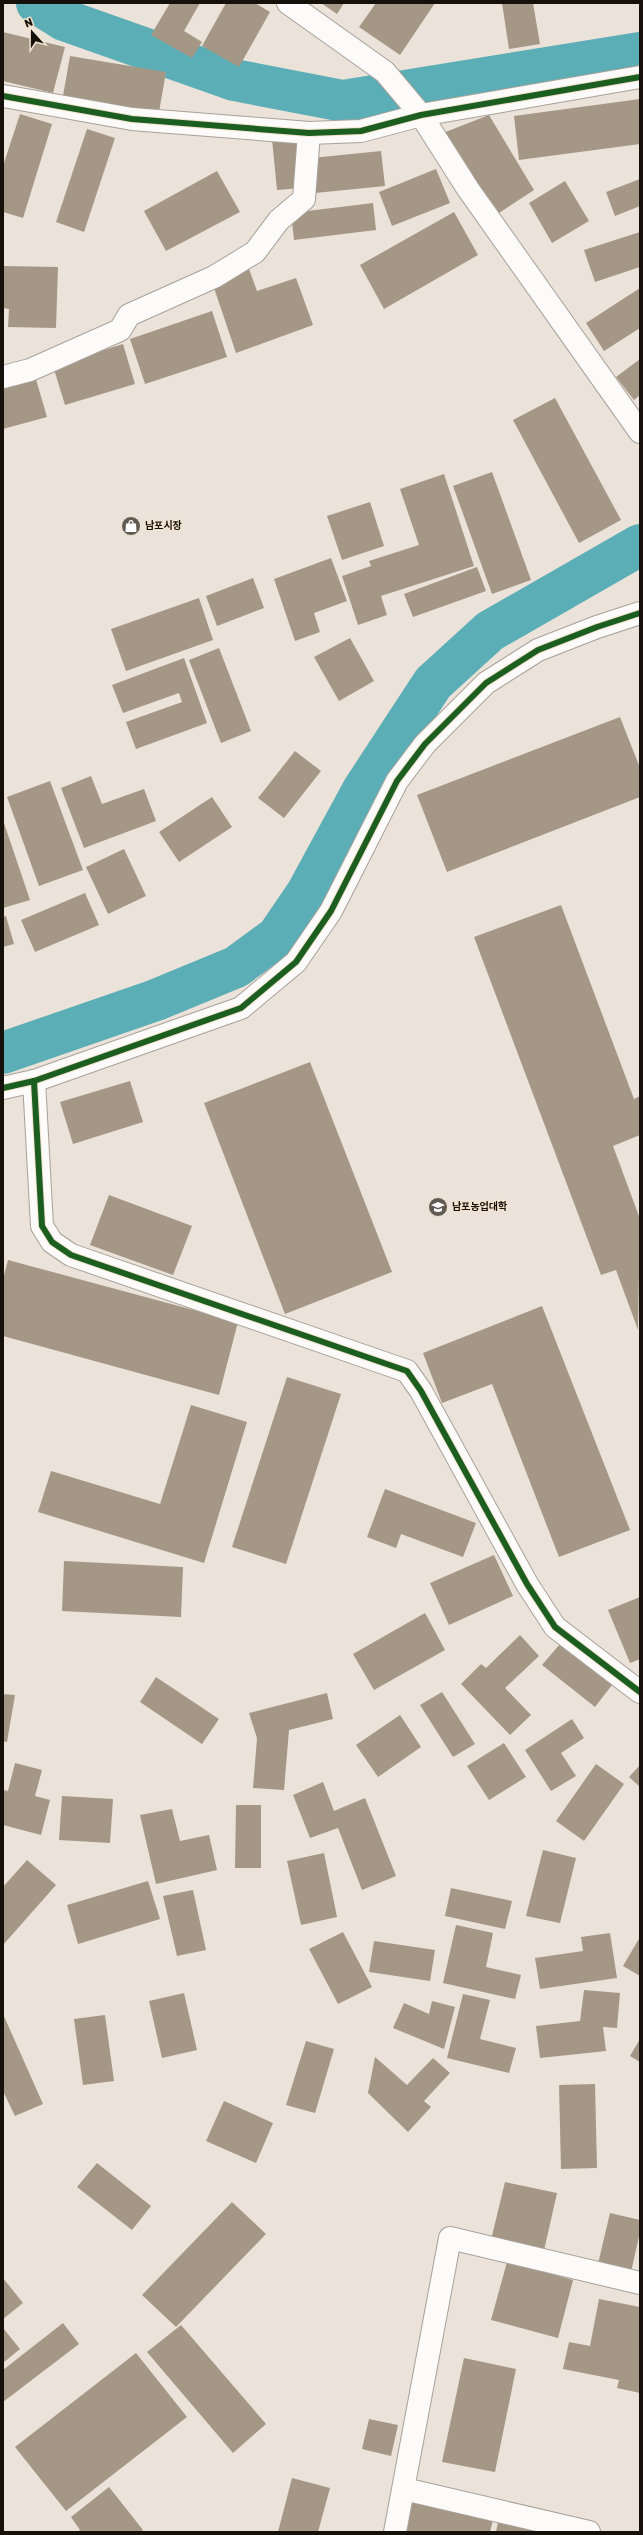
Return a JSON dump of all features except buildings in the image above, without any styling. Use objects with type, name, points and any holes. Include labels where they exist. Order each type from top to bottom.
[{"type":"street","points":[[288,3],[384,72],[420,115],[468,189],[640,432]]},
{"type":"street","points":[[3,96],[132,119],[310,133],[361,131],[420,115],[640,77]]},
{"type":"street","points":[[3,377],[30,370],[120,330],[129,315],[214,276],[254,252],[279,220],[304,199],[310,133]]},
{"type":"street","points":[[3,1088],[34,1081],[241,1008],[296,962],[331,911],[397,781],[425,744],[486,683],[538,650],[597,627],[640,613]]},
{"type":"street","points":[[34,1081],[42,1226],[52,1242],[71,1255],[407,1371],[421,1391],[527,1584],[555,1627],[640,1692]]},
{"type":"street","points":[[395,2532],[450,2238],[640,2283]]},
{"type":"street","points":[[404,2489],[589,2532]]},
{"type":"waterway","points":[[37,3],[64,20],[234,80],[343,101],[640,53]]},
{"type":"waterway","points":[[3,1053],[156,1000],[236,967],[277,937],[307,893],[363,790],[433,683],[490,631],[640,545]]},
{"type":"cycle path","points":[[3,96],[132,119],[309,133],[361,131],[421,115],[640,77]]},
{"type":"cycle path","points":[[3,1088],[34,1081],[241,1008],[296,962],[331,911],[397,781],[425,744],[486,683],[538,650],[597,627],[640,613]]},
{"type":"cycle path","points":[[34,1081],[42,1226],[52,1242],[71,1255],[407,1371],[421,1391],[527,1584],[555,1627],[640,1692]]},
{"type":"place","name":"남포시장","points":[[131,526]]},
{"type":"place","name":"남포농업대학","points":[[438,1207]]}]
